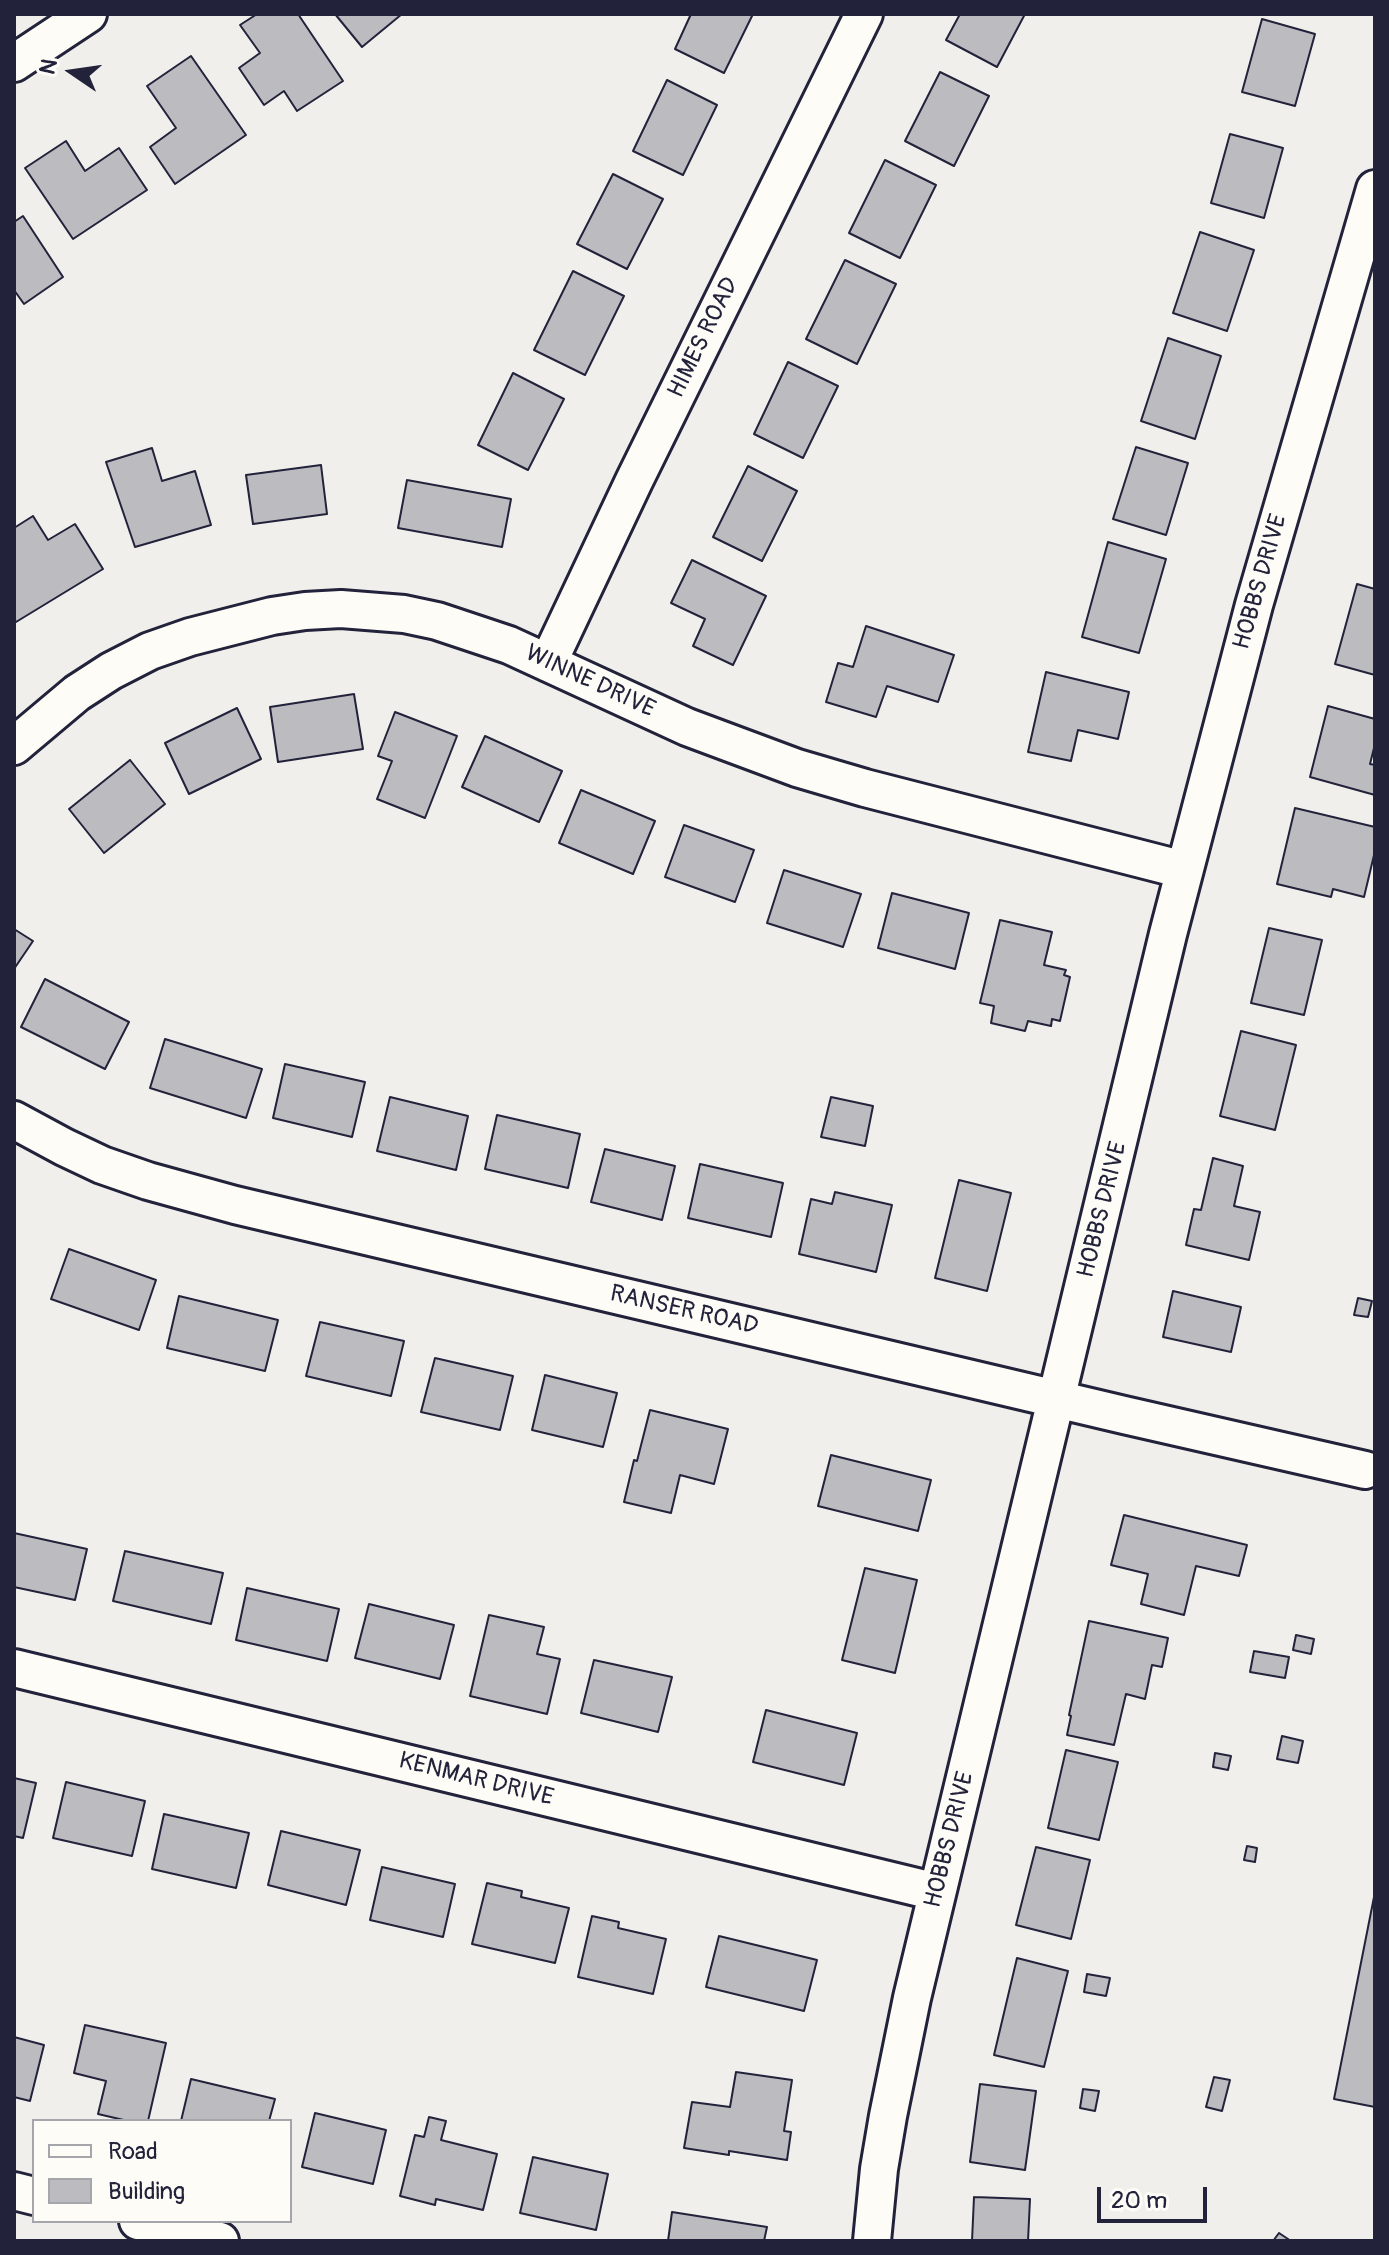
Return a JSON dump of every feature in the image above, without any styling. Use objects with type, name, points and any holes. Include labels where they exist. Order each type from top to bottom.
[{"type":"street","points":[[14,63],[88,14]]},
{"type":"street","name":"HIMES ROAD","points":[[548,663],[864,14]]},
{"type":"street","name":"HOBBS DRIVE","points":[[872,2241],[888,2116],[912,1998],[1184,870],[1254,605],[1375,189]]},
{"type":"street","name":"WINNE DRIVE","points":[[14,746],[77,693],[150,651],[229,626],[305,611],[341,609],[415,616],[473,632],[687,727],[797,768],[1184,870]]},
{"type":"street","name":"RANSER ROAD","points":[[14,1120],[102,1165],[204,1197],[1365,1470]]},
{"type":"street","name":"KENMAR DRIVE","points":[[14,1668],[937,1892]]},
{"type":"street","points":[[146,2223],[220,2241]]},
{"type":"building","points":[[257,14],[298,14],[343,81],[297,111],[284,91],[264,105],[239,68],[260,53],[240,25]]},
{"type":"building","points":[[335,14],[402,14],[362,47]]},
{"type":"building","points":[[691,14],[753,14],[724,73],[675,49]]},
{"type":"building","points":[[960,14],[1025,14],[997,67],[946,40]]},
{"type":"building","points":[[1262,19],[1315,34],[1295,106],[1242,92]]},
{"type":"building","points":[[191,56],[246,135],[175,184],[150,147],[176,128],[147,86]]},
{"type":"building","points":[[940,72],[989,96],[954,166],[905,141]]},
{"type":"building","points":[[667,80],[717,105],[683,175],[633,151]]},
{"type":"building","points":[[1230,134],[1283,148],[1264,218],[1211,203]]},
{"type":"building","points":[[66,141],[85,171],[119,148],[147,190],[73,239],[25,168]]},
{"type":"building","points":[[885,160],[936,185],[900,258],[849,233]]},
{"type":"building","points":[[613,174],[663,199],[627,269],[577,244]]},
{"type":"building","points":[[23,216],[63,277],[24,304],[14,290],[14,222]]},
{"type":"building","points":[[1200,232],[1254,250],[1227,331],[1173,313]]},
{"type":"building","points":[[845,260],[896,284],[857,364],[806,339]]},
{"type":"building","points":[[573,271],[624,296],[585,375],[534,350]]},
{"type":"building","points":[[1168,338],[1221,356],[1195,439],[1141,421]]},
{"type":"building","points":[[788,362],[838,386],[803,458],[754,434]]},
{"type":"building","points":[[513,373],[564,399],[528,470],[478,445]]},
{"type":"building","points":[[1136,447],[1188,463],[1166,535],[1113,519]]},
{"type":"building","points":[[152,448],[162,481],[195,471],[211,525],[135,547],[106,462]]},
{"type":"building","points":[[321,465],[327,514],[253,524],[246,475]]},
{"type":"building","points":[[748,466],[797,491],[762,561],[713,537]]},
{"type":"building","points":[[407,480],[511,499],[502,547],[398,528]]},
{"type":"building","points":[[33,516],[48,540],[75,524],[103,569],[16,622],[14,528]]},
{"type":"building","points":[[1108,542],[1166,559],[1139,653],[1082,637]]},
{"type":"building","points":[[692,560],[766,596],[733,665],[693,646],[705,619],[671,603]]},
{"type":"building","points":[[1357,584],[1375,589],[1375,675],[1335,664]]},
{"type":"building","points":[[866,626],[954,655],[938,702],[887,686],[876,717],[826,702],[838,663],[853,667]]},
{"type":"building","points":[[1046,672],[1129,692],[1118,739],[1078,730],[1071,761],[1028,752]]},
{"type":"building","points":[[354,694],[363,749],[278,762],[270,707]]},
{"type":"building","points":[[1328,706],[1375,719],[1375,744],[1370,764],[1375,765],[1375,795],[1310,777]]},
{"type":"building","points":[[237,708],[261,759],[189,794],[165,743]]},
{"type":"building","points":[[395,712],[457,736],[425,818],[377,799],[392,761],[378,756]]},
{"type":"building","points":[[485,736],[562,771],[539,822],[462,787]]},
{"type":"building","points":[[130,760],[165,804],[104,853],[69,809]]},
{"type":"building","points":[[581,790],[655,821],[633,874],[559,843]]},
{"type":"building","points":[[1295,808],[1375,827],[1375,851],[1364,897],[1333,889],[1331,897],[1277,884]]},
{"type":"building","points":[[684,825],[754,850],[735,902],[665,877]]},
{"type":"building","points":[[784,870],[861,894],[843,947],[767,923]]},
{"type":"building","points":[[892,893],[969,913],[955,969],[878,948]]},
{"type":"building","points":[[1000,920],[1052,932],[1044,965],[1066,970],[1064,975],[1070,977],[1060,1021],[1052,1019],[1051,1026],[1028,1021],[1025,1031],[991,1023],[994,1006],[980,1003]]},
{"type":"building","points":[[1269,928],[1322,940],[1304,1015],[1251,1003]]},
{"type":"building","points":[[14,929],[33,941],[14,969]]},
{"type":"building","points":[[45,979],[129,1022],[105,1069],[21,1027]]},
{"type":"building","points":[[1241,1031],[1296,1045],[1275,1130],[1220,1116]]},
{"type":"building","points":[[165,1039],[262,1069],[246,1118],[150,1088]]},
{"type":"building","points":[[285,1064],[365,1082],[352,1137],[273,1118]]},
{"type":"building","points":[[390,1097],[468,1116],[456,1170],[377,1151]]},
{"type":"building","points":[[831,1097],[873,1106],[865,1146],[821,1137]]},
{"type":"building","points":[[497,1115],[580,1134],[568,1188],[485,1169]]},
{"type":"building","points":[[605,1149],[675,1166],[662,1220],[591,1202]]},
{"type":"building","points":[[1213,1158],[1243,1166],[1234,1206],[1260,1212],[1249,1260],[1186,1245],[1194,1209],[1201,1210]]},
{"type":"building","points":[[700,1164],[783,1183],[771,1237],[688,1218]]},
{"type":"building","points":[[959,1180],[1011,1193],[987,1291],[935,1278]]},
{"type":"building","points":[[835,1192],[892,1205],[876,1272],[799,1254],[811,1199],[832,1204]]},
{"type":"building","points":[[69,1249],[156,1280],[139,1330],[51,1299]]},
{"type":"building","points":[[1173,1291],[1241,1307],[1231,1352],[1163,1337]]},
{"type":"building","points":[[179,1296],[278,1320],[265,1371],[167,1348]]},
{"type":"building","points":[[1358,1298],[1372,1301],[1368,1317],[1354,1315]]},
{"type":"building","points":[[320,1322],[404,1341],[391,1396],[306,1376]]},
{"type":"building","points":[[435,1358],[513,1376],[500,1430],[421,1412]]},
{"type":"building","points":[[545,1375],[617,1393],[603,1447],[532,1430]]},
{"type":"building","points":[[650,1410],[728,1429],[714,1484],[680,1475],[671,1513],[624,1502]]},
{"type":"building","points":[[831,1455],[931,1480],[918,1531],[818,1506]]},
{"type":"building","points":[[1124,1515],[1247,1545],[1239,1576],[1196,1566],[1184,1615],[1141,1604],[1148,1574],[1111,1565]]},
{"type":"building","points":[[14,1533],[87,1549],[75,1600],[14,1587]]},
{"type":"building","points":[[125,1551],[223,1573],[211,1624],[113,1601]]},
{"type":"building","points":[[865,1568],[917,1580],[895,1673],[842,1660]]},
{"type":"building","points":[[247,1588],[339,1609],[327,1661],[236,1640]]},
{"type":"building","points":[[369,1604],[454,1625],[440,1679],[355,1658]]},
{"type":"building","points":[[489,1615],[544,1627],[537,1654],[560,1659],[547,1714],[470,1696]]},
{"type":"building","points":[[1089,1621],[1168,1638],[1162,1667],[1152,1665],[1145,1699],[1126,1694],[1114,1745],[1067,1735]]},
{"type":"building","points":[[1296,1635],[1314,1639],[1311,1654],[1293,1650]]},
{"type":"building","points":[[1254,1651],[1289,1657],[1285,1678],[1250,1672]]},
{"type":"building","points":[[594,1660],[672,1677],[658,1732],[581,1713]]},
{"type":"building","points":[[766,1710],[857,1733],[844,1785],[753,1762]]},
{"type":"building","points":[[1282,1736],[1303,1741],[1298,1763],[1277,1759]]},
{"type":"building","points":[[1066,1750],[1118,1762],[1099,1840],[1048,1828]]},
{"type":"building","points":[[1215,1753],[1231,1756],[1228,1770],[1213,1767]]},
{"type":"building","points":[[14,1778],[36,1783],[23,1838],[14,1836]]},
{"type":"building","points":[[66,1782],[145,1801],[132,1856],[53,1838]]},
{"type":"building","points":[[164,1814],[249,1833],[236,1888],[152,1869]]},
{"type":"building","points":[[281,1831],[360,1850],[346,1905],[268,1885]]},
{"type":"building","points":[[1247,1846],[1257,1848],[1255,1862],[1244,1860]]},
{"type":"building","points":[[1036,1847],[1090,1860],[1071,1939],[1016,1925]]},
{"type":"building","points":[[382,1867],[455,1884],[443,1937],[370,1920]]},
{"type":"building","points":[[487,1883],[522,1891],[521,1897],[569,1908],[555,1963],[472,1944]]},
{"type":"building","points":[[1375,1892],[1375,2107],[1334,2099]]},
{"type":"building","points":[[592,1916],[619,1922],[618,1928],[666,1939],[653,1994],[578,1977]]},
{"type":"building","points":[[719,1936],[817,1960],[804,2011],[706,1987]]},
{"type":"building","points":[[1017,1958],[1068,1971],[1044,2067],[994,2055]]},
{"type":"building","points":[[1087,1974],[1110,1978],[1106,1996],[1084,1992]]},
{"type":"building","points":[[85,2025],[166,2043],[148,2119],[119,2119],[98,2114],[106,2081],[74,2073]]},
{"type":"building","points":[[14,2037],[44,2045],[30,2101],[14,2097]]},
{"type":"building","points":[[736,2072],[792,2080],[784,2131],[791,2132],[787,2160],[684,2148],[692,2102],[730,2107]]},
{"type":"building","points":[[1214,2077],[1230,2080],[1222,2111],[1206,2107]]},
{"type":"building","points":[[191,2079],[275,2099],[270,2119],[181,2119]]},
{"type":"building","points":[[980,2084],[1036,2091],[1025,2170],[970,2162]]},
{"type":"building","points":[[1083,2089],[1099,2091],[1095,2111],[1080,2108]]},
{"type":"building","points":[[315,2113],[386,2130],[373,2184],[302,2167]]},
{"type":"building","points":[[429,2117],[446,2121],[441,2140],[497,2154],[483,2210],[436,2199],[435,2205],[400,2196],[415,2135],[424,2137]]},
{"type":"building","points":[[533,2157],[608,2174],[596,2230],[520,2213]]},
{"type":"building","points":[[974,2197],[1030,2199],[1028,2241],[972,2241]]},
{"type":"building","points":[[672,2212],[767,2227],[764,2241],[668,2241]]},
{"type":"building","points":[[1279,2233],[1291,2241],[1273,2241]]}]
